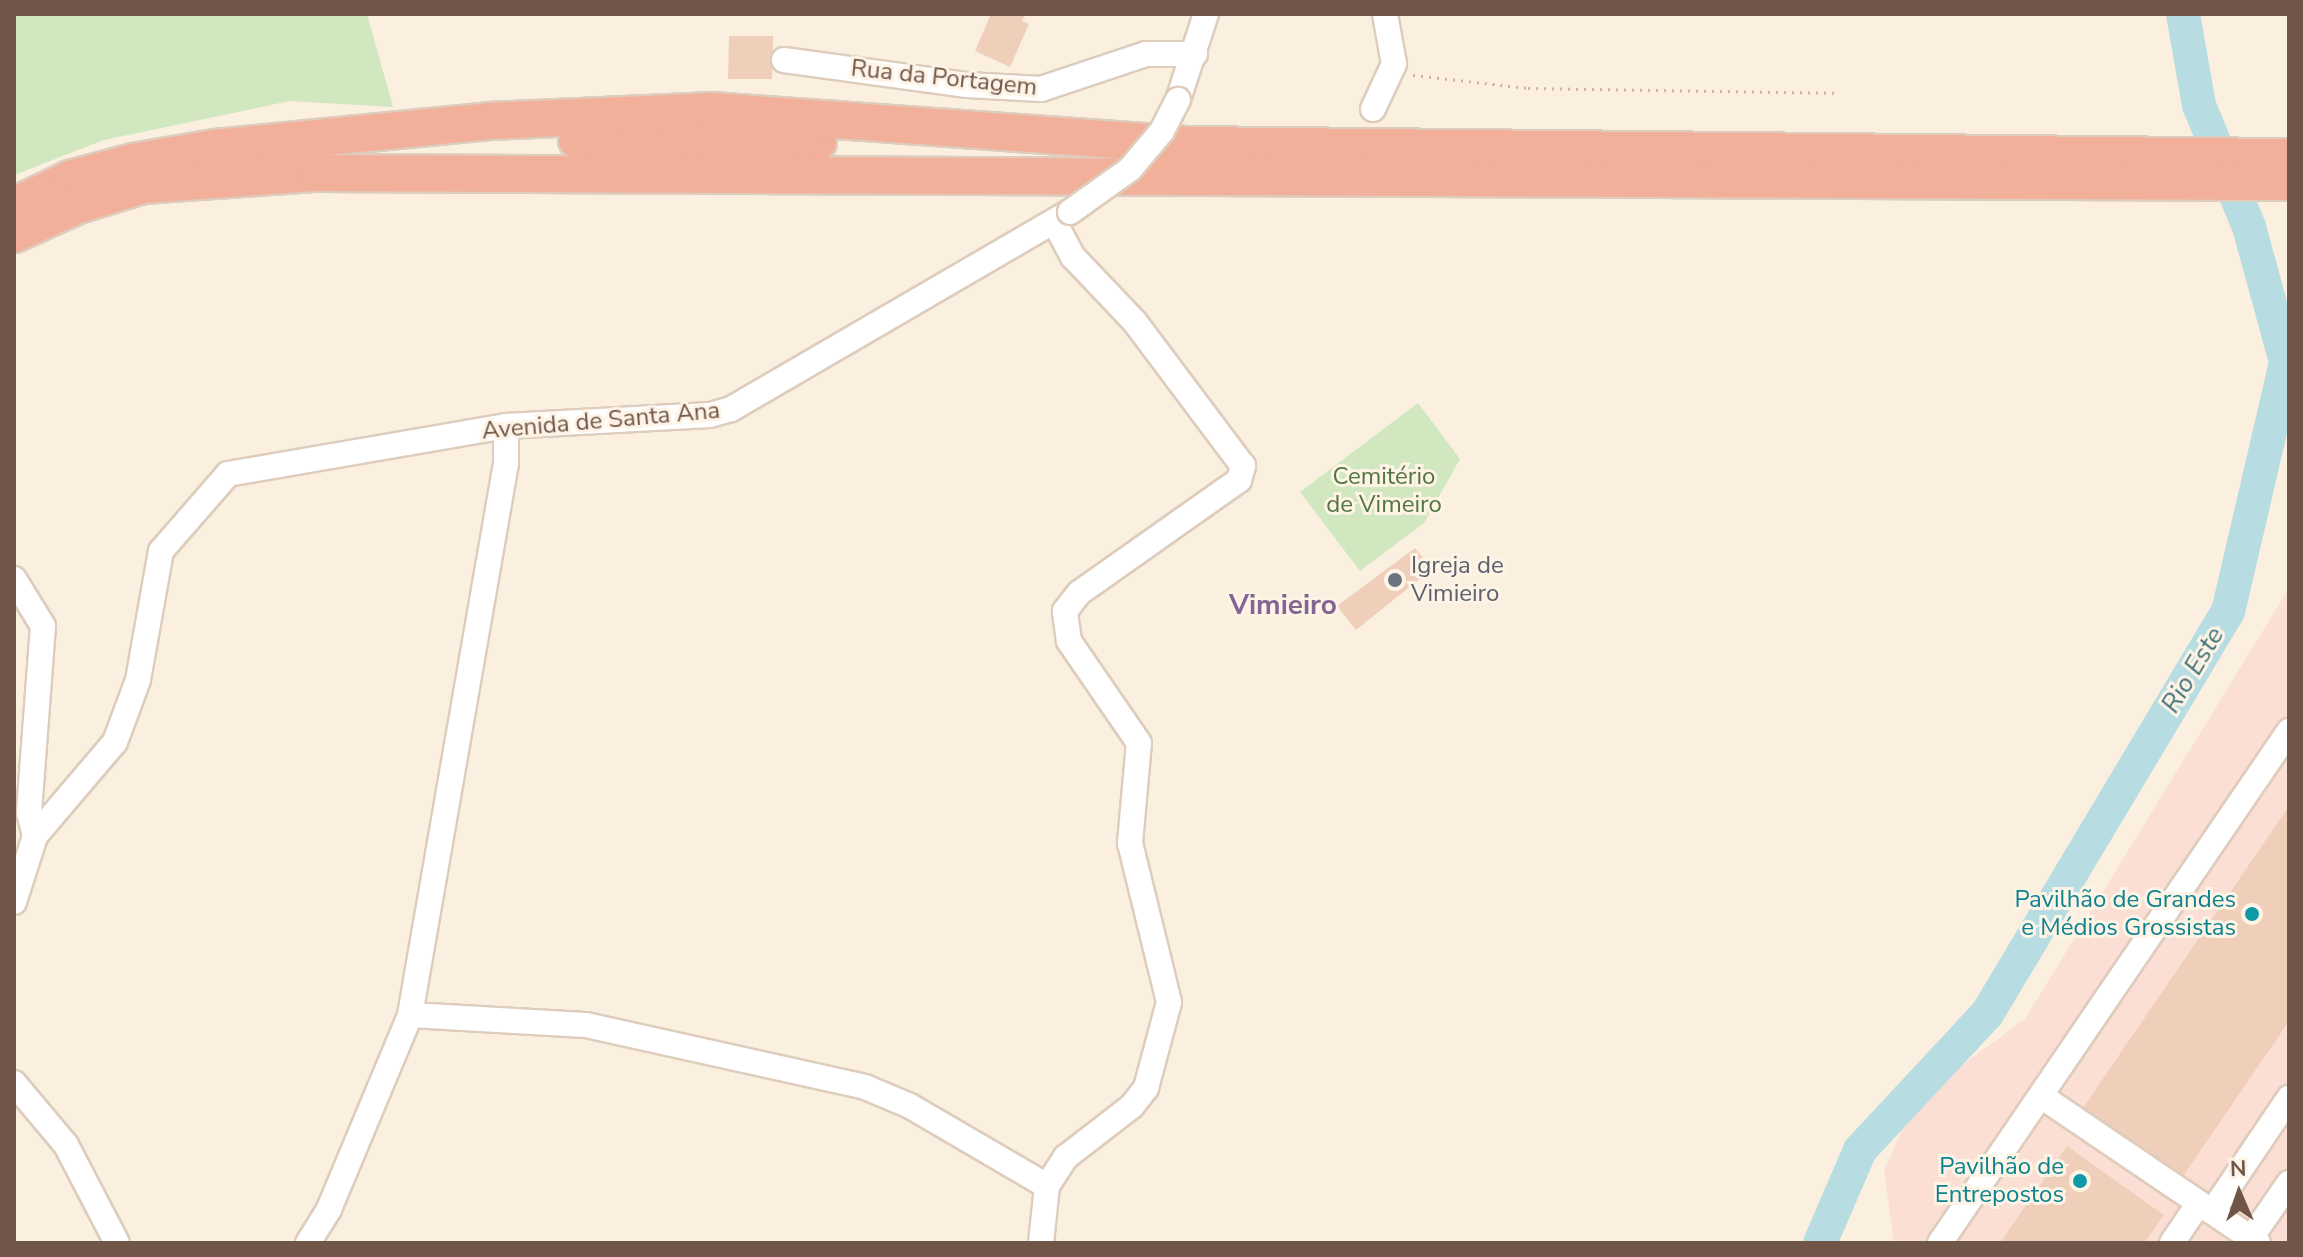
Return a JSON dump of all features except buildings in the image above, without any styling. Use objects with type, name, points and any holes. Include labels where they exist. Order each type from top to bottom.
[{"type":"highway","points":[[14,206],[70,179],[133,162],[215,148],[490,121],[711,111],[937,130],[1190,145],[2102,169],[2289,182]]},
{"type":"highway","points":[[14,234],[78,205],[143,185],[270,175],[477,172],[941,176],[2102,169],[2289,157]]},
{"type":"street","name":"Avenida de Santa Ana","points":[[14,902],[35,836],[115,742],[138,680],[161,551],[228,474],[506,426],[710,415],[731,409],[1062,218],[1130,169],[1162,131],[1178,100],[1206,14]]},
{"type":"street","points":[[1373,109],[1393,71],[1385,14]]},
{"type":"street","name":"Rua da Portagem","points":[[784,60],[1028,89],[1059,87],[1146,54],[1195,54]]},
{"type":"street","points":[[1041,1243],[1047,1186],[1066,1157],[1132,1106],[1146,1088],[1169,1002],[1130,843],[1139,743],[1069,641],[1065,611],[1079,593],[1239,480],[1243,466],[1135,322],[1073,257],[1062,218]]},
{"type":"street","points":[[308,1243],[329,1209],[410,1015],[506,463],[506,426]]},
{"type":"street","points":[[14,579],[43,626],[29,813],[35,836]]},
{"type":"street","points":[[1940,1243],[2289,731]]},
{"type":"street","points":[[410,1015],[586,1025],[865,1087],[910,1106],[1047,1186]]},
{"type":"street","points":[[14,1083],[66,1145],[117,1243]]},
{"type":"street","points":[[2041,1096],[2254,1241],[2289,1183]]},
{"type":"street","points":[[2172,1243],[2205,1207],[2289,1098]]},
{"type":"path","points":[[1393,71],[1528,88],[1834,93]]},
{"type":"shaded area","points":[[2289,588],[2289,1243],[1894,1243],[1884,1170],[1904,1125],[1943,1079],[2025,1019]]},
{"type":"green space","points":[[14,14],[367,14],[393,107],[290,101],[104,140],[14,175]]},
{"type":"green space","name":"Cemitério de Vimeiro","points":[[1418,403],[1460,459],[1424,523],[1360,571],[1300,492]]},
{"type":"waterway","name":"Rio Este","points":[[1820,1243],[1860,1150],[1987,1014],[2228,612],[2286,362],[2249,227],[2199,105],[2183,14]]},
{"type":"place","name":"Igreja de Vimieiro","points":[[1395,580]]},
{"type":"place","name":"Pavilhão de Grandes e Médios Grossistas","points":[[2252,914]]},
{"type":"place","name":"Pavilhão de Entrepostos","points":[[2080,1181]]},
{"type":"district","name":"Vimieiro","points":[[1283,605]]}]
